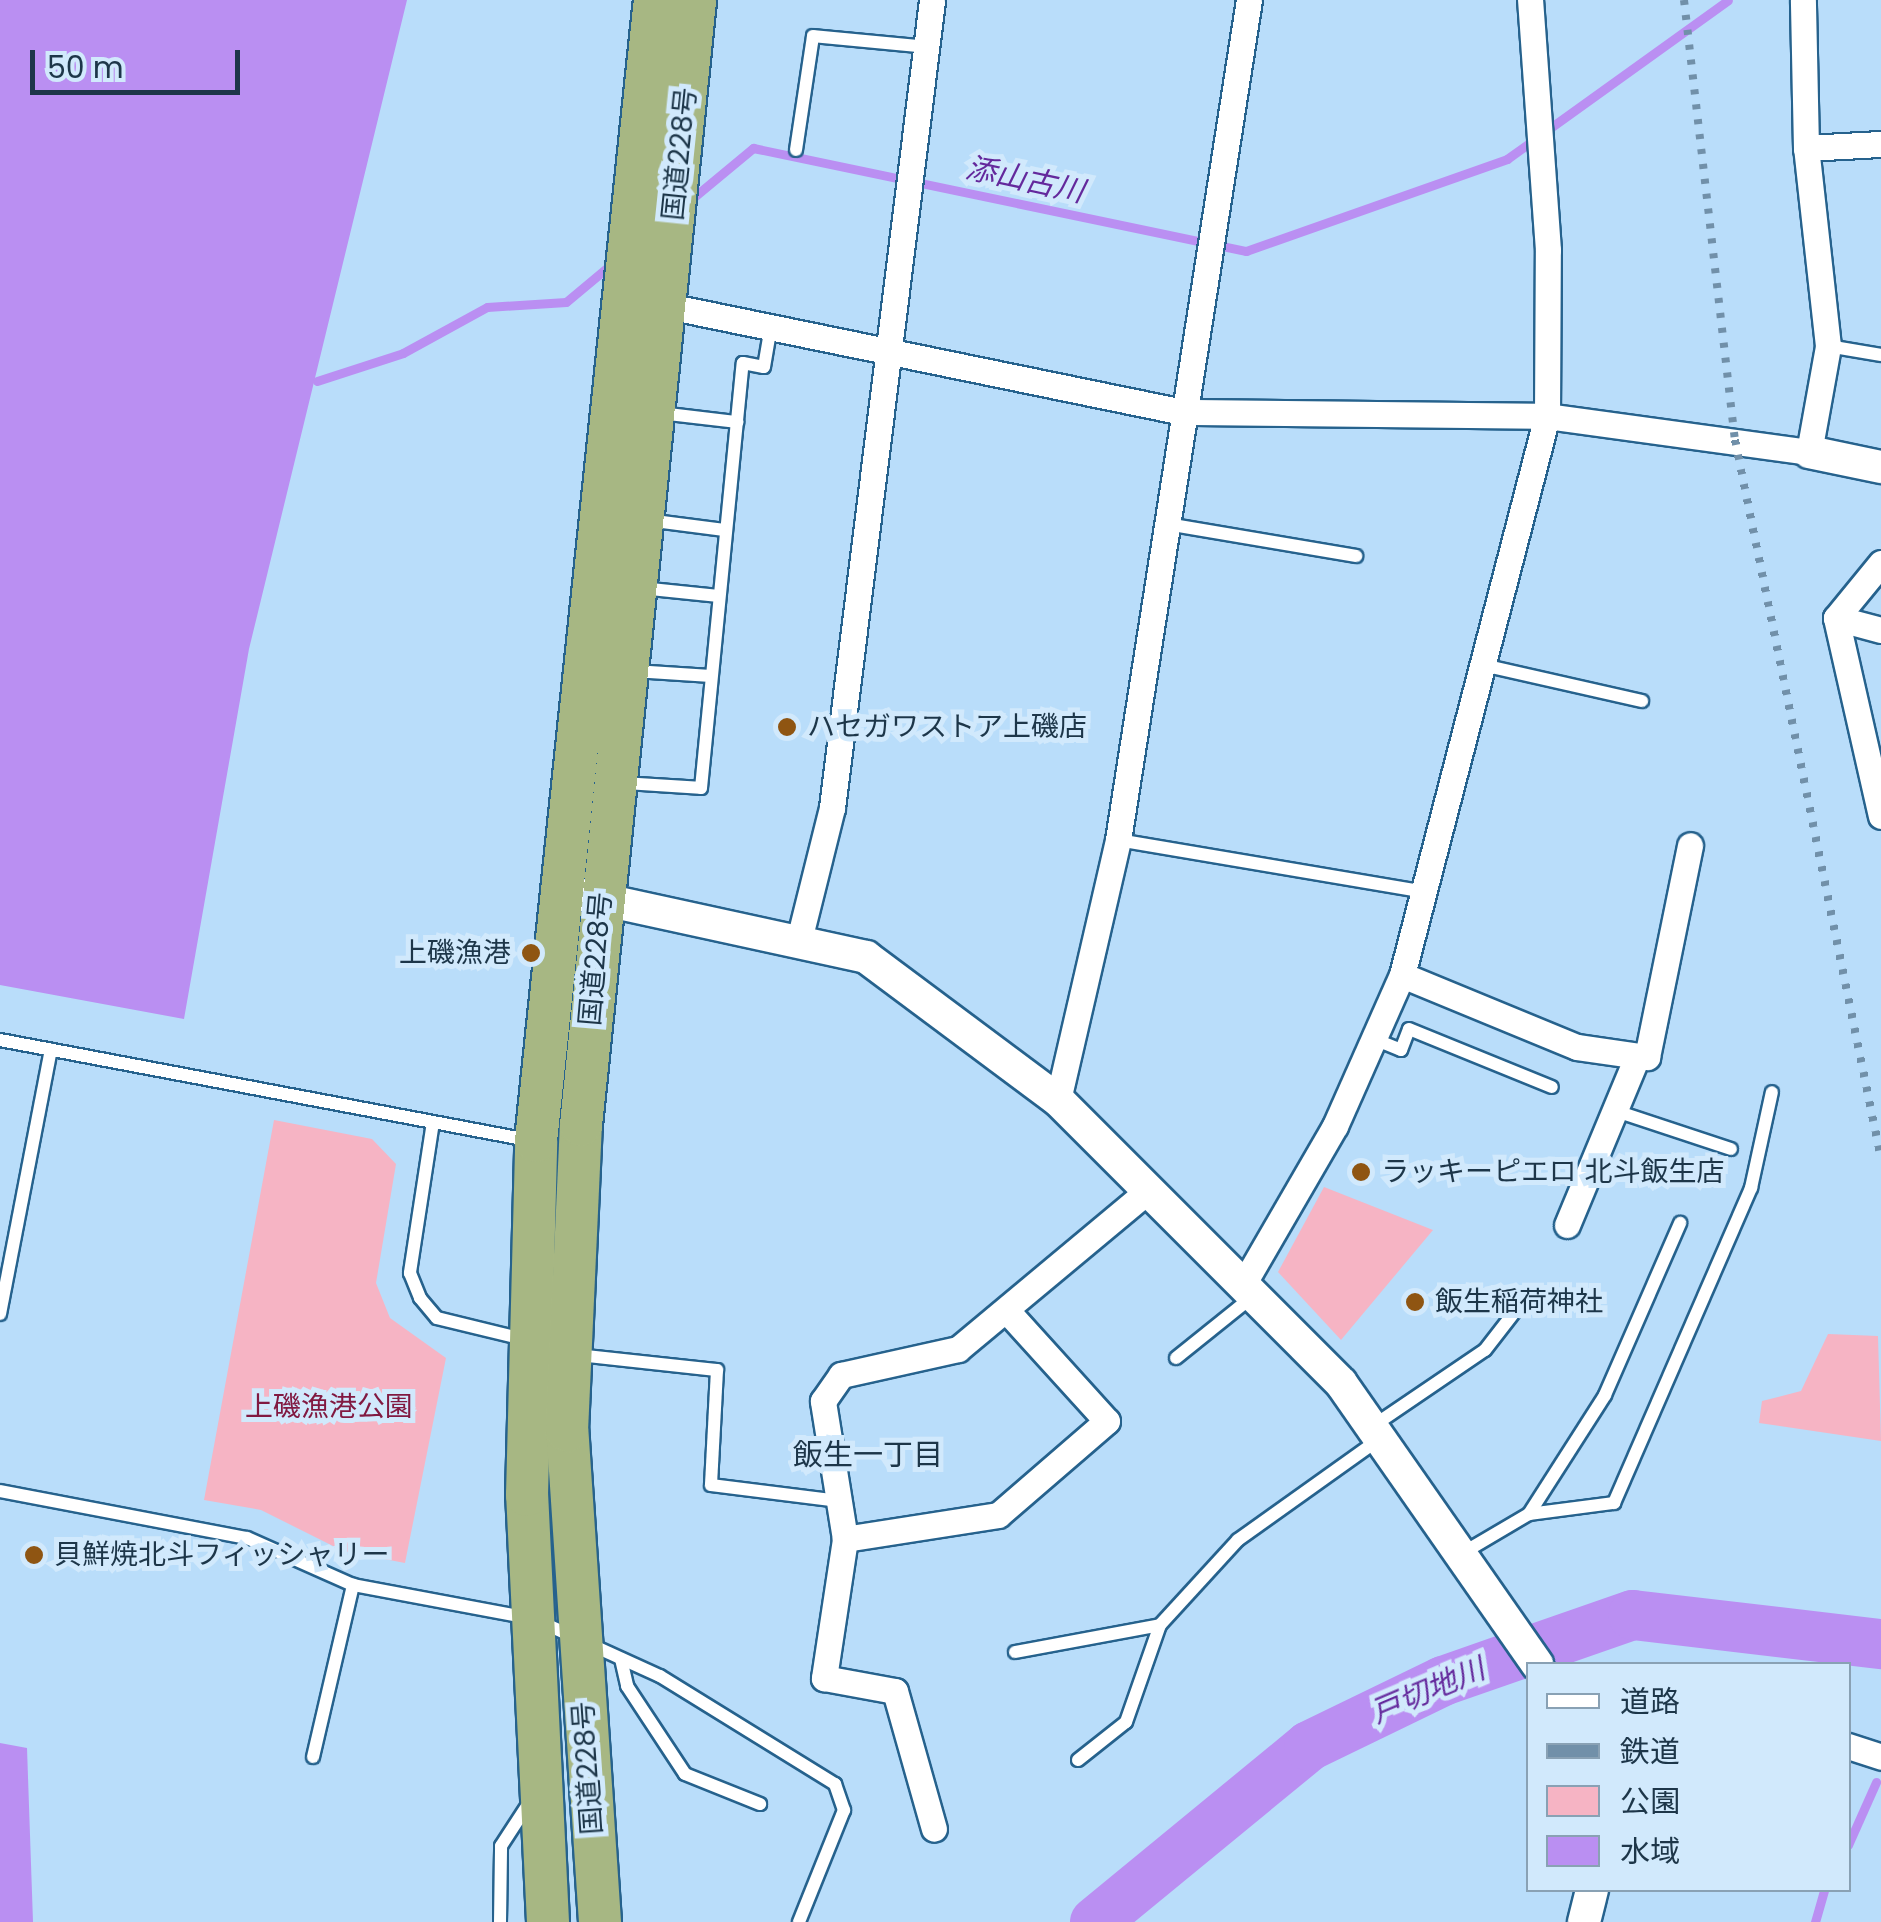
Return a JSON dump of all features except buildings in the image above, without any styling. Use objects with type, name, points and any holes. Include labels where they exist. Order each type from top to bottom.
[{"type":"highway","name":"国道228号","points":[[600,1922],[578,1638],[570,1354],[581,895],[613,782],[653,412],[645,303],[655,0]]},
{"type":"highway","name":"国道228号","points":[[548,1922],[533,1619],[530,1340],[536,1141],[581,895],[645,303],[695,0]]},
{"type":"street","points":[[799,940],[832,808],[932,0]]},
{"type":"street","points":[[1058,1100],[1118,840],[1249,0]]},
{"type":"street","points":[[1250,1289],[1402,975],[1487,666],[1547,416],[1548,250],[1530,0]]},
{"type":"street","points":[[1803,0],[1806,148],[1828,346],[1809,452]]},
{"type":"street","points":[[1806,148],[1881,144]]},
{"type":"street","points":[[645,303],[1183,412],[1547,416],[1809,452],[1881,467]]},
{"type":"street","points":[[1836,618],[1881,563]]},
{"type":"street","points":[[1836,618],[1881,630]]},
{"type":"street","points":[[1836,618],[1877,782],[1881,816]]},
{"type":"street","points":[[1402,975],[1577,1046],[1647,1058],[1690,844]]},
{"type":"street","points":[[581,895],[866,957],[1058,1100],[1250,1289],[1375,1433],[1536,1662]]},
{"type":"street","points":[[1567,1225],[1637,1057]]},
{"type":"street","points":[[934,1828],[895,1691],[824,1678],[845,1539],[823,1401],[841,1375],[958,1348],[1008,1312],[1150,1189]]},
{"type":"street","points":[[845,1539],[998,1515],[1107,1421],[1008,1312]]},
{"type":"street","points":[[1851,1747],[1881,1756]]},
{"type":"street","points":[[1584,1922],[1592,1892]]},
{"type":"lane","points":[[796,150],[812,36],[927,47]]},
{"type":"lane","points":[[613,782],[702,788],[743,363],[764,368],[771,326]]},
{"type":"lane","points":[[1828,346],[1881,355]]},
{"type":"lane","points":[[653,412],[738,422]]},
{"type":"lane","points":[[641,519],[724,530]]},
{"type":"lane","points":[[1166,524],[1356,556]]},
{"type":"lane","points":[[634,588],[718,596]]},
{"type":"lane","points":[[1487,666],[1642,701]]},
{"type":"lane","points":[[624,671],[712,676]]},
{"type":"lane","points":[[1118,840],[1427,892]]},
{"type":"lane","points":[[1374,1039],[1401,1050],[1409,1030],[1552,1087]]},
{"type":"lane","points":[[0,1040],[536,1141]]},
{"type":"lane","points":[[0,1314],[51,1050]]},
{"type":"lane","points":[[1529,1514],[1614,1503],[1750,1188],[1772,1092]]},
{"type":"lane","points":[[1616,1111],[1731,1149]]},
{"type":"lane","points":[[433,1122],[410,1272],[420,1298],[437,1318],[530,1340]]},
{"type":"lane","points":[[1463,1560],[1529,1514],[1605,1395],[1680,1223]]},
{"type":"lane","points":[[1176,1358],[1250,1289]]},
{"type":"lane","points":[[1078,1760],[1126,1722],[1160,1625],[1238,1540],[1485,1350],[1523,1301]]},
{"type":"lane","points":[[570,1354],[717,1370],[711,1485],[839,1502]]},
{"type":"lane","points":[[0,1491],[247,1538],[353,1584],[533,1619],[621,1659],[835,1784],[844,1810],[799,1922]]},
{"type":"lane","points":[[313,1757],[353,1584]]},
{"type":"lane","points":[[1015,1652],[1160,1625]]},
{"type":"lane","points":[[621,1659],[627,1686],[685,1774],[760,1804]]},
{"type":"lane","points":[[500,1922],[501,1846],[541,1785]]},
{"type":"green space","name":"上磯漁港公園","points":[[274,1120],[372,1139],[396,1164],[376,1283],[390,1318],[446,1358],[405,1563],[343,1551],[261,1510],[204,1500]]},
{"type":"green space","points":[[1324,1187],[1433,1230],[1341,1340],[1278,1272]]},
{"type":"green space","points":[[1828,1334],[1878,1336],[1881,1441],[1759,1423],[1762,1401],[1801,1391]]},
{"type":"water","points":[[0,0],[407,0],[249,649],[184,1019],[0,985]]},
{"type":"water","points":[[0,1743],[27,1748],[33,1922],[0,1922]]},
{"type":"waterway","name":"添山古川","points":[[688,202],[753,148],[1246,251],[1507,159],[1728,0]]},
{"type":"waterway","name":"添山古川","points":[[317,381],[403,353],[487,307],[566,302],[614,262]]},
{"type":"waterway","name":"戸切地川","points":[[1095,1922],[1309,1746],[1443,1681],[1633,1615],[1881,1644]]},
{"type":"waterway","points":[[1851,1838],[1876,1782]]},
{"type":"waterway","points":[[1815,1922],[1823,1892]]},
{"type":"railway","points":[[1684,0],[1735,440],[1881,1159]]},
{"type":"place","name":"ハセガワストア上磯店","points":[[787,727]]},
{"type":"place","name":"上磯漁港","points":[[531,953]]},
{"type":"place","name":"ラッキーピエロ 北斗飯生店","points":[[1361,1172]]},
{"type":"place","name":"飯生稲荷神社","points":[[1415,1302]]},
{"type":"place","name":"貝鮮焼北斗フィッシャリー","points":[[34,1555]]},
{"type":"district","name":"飯生一丁目","points":[[868,1455]]}]
